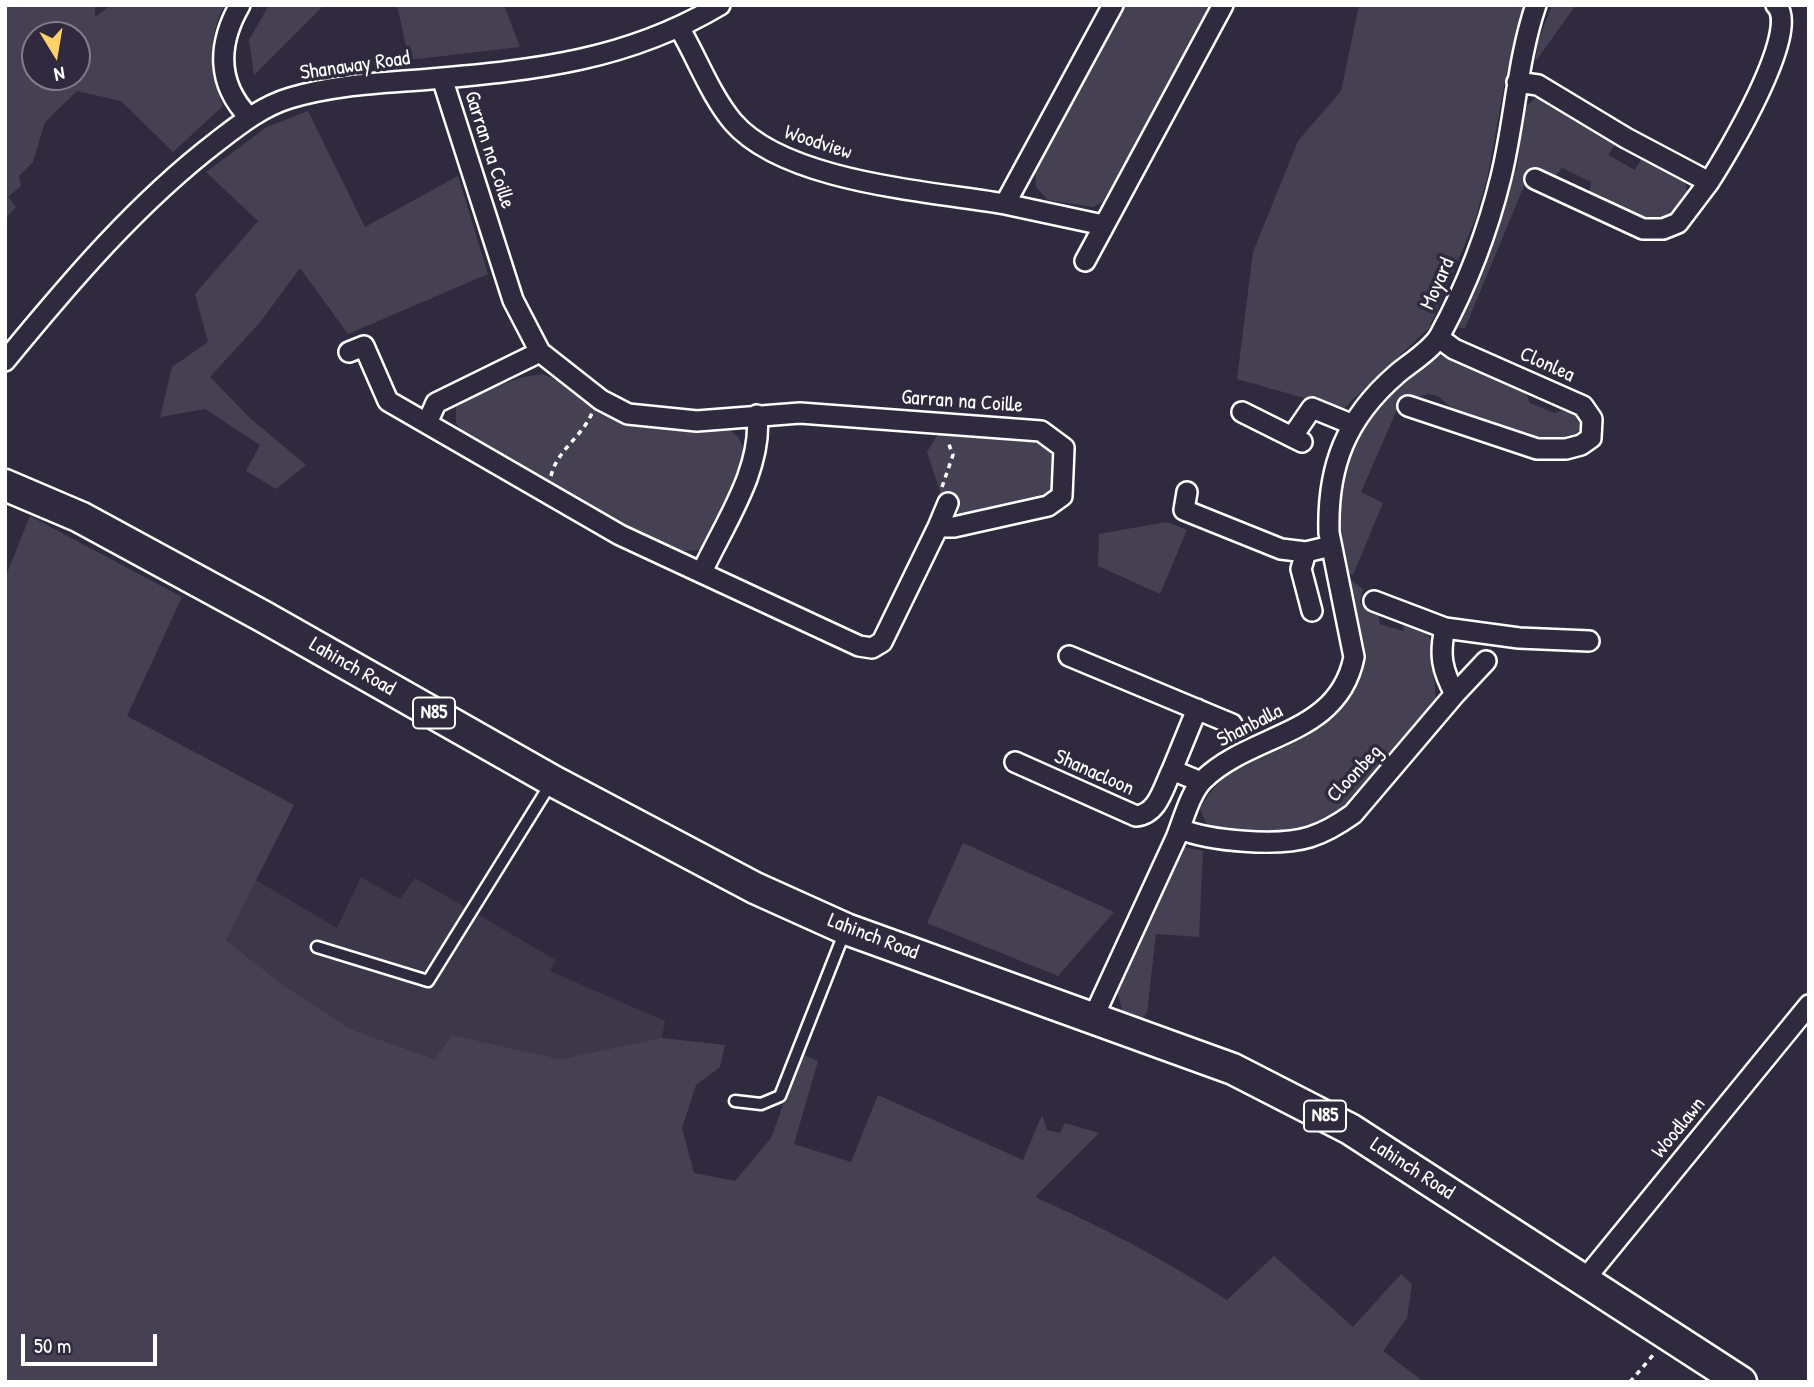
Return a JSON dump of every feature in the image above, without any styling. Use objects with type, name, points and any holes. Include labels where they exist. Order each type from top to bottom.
[{"type":"main road","name":"Lahinch Road","points":[[5,485],[80,517],[251,610],[553,781],[755,888],[846,929],[1233,1069],[1350,1129],[1741,1382]]},
{"type":"street","points":[[240,5],[230,21],[223,52],[225,79],[233,100],[249,117]]},
{"type":"street","name":"Shanaway Road","points":[[5,361],[82,269],[187,165],[249,117],[289,98],[351,85],[509,72],[576,61],[634,46],[680,29],[720,5]]},
{"type":"street","points":[[1005,204],[1113,5]]},
{"type":"street","points":[[1084,261],[1223,5]]},
{"type":"street","name":"Moyard","points":[[1336,468],[1351,424],[1371,396],[1439,338],[1476,255],[1501,177],[1517,82],[1536,5]]},
{"type":"street","points":[[1535,179],[1643,229],[1678,223],[1735,143],[1771,63],[1783,22],[1781,9],[1776,5]]},
{"type":"street","name":"Woodview","points":[[680,29],[731,120],[764,150],[827,174],[1005,204],[1103,225]]},
{"type":"street","name":"Garran na Coille","points":[[442,78],[513,300],[540,352],[601,400],[628,414],[664,419],[697,421],[800,413],[1041,431],[1064,448],[1066,475],[1062,496],[1048,506],[954,527],[938,527]]},
{"type":"street","points":[[1517,82],[1538,85],[1626,138],[1709,182]]},
{"type":"street","name":"Clonlea","points":[[1408,406],[1537,449],[1566,449],[1581,445],[1591,438],[1592,419],[1583,406],[1454,349],[1439,338]]},
{"type":"street","points":[[349,352],[364,346],[388,401],[620,535],[859,646],[872,648],[882,642],[948,503]]},
{"type":"street","points":[[427,423],[436,403],[540,352]]},
{"type":"street","points":[[1242,412],[1298,440],[1312,408],[1351,424]]},
{"type":"street","points":[[702,572],[753,463],[759,437],[757,415]]},
{"type":"street","name":"Shanballa","points":[[1201,782],[1245,751],[1290,733],[1318,714],[1343,691],[1354,657],[1331,547],[1329,513],[1336,468]]},
{"type":"street","points":[[1187,492],[1184,510],[1281,550],[1306,552],[1331,547]]},
{"type":"street","points":[[1306,552],[1301,569],[1312,611]]},
{"type":"street","points":[[1374,601],[1445,628],[1519,638],[1589,640]]},
{"type":"street","points":[[1445,628],[1440,650],[1442,671],[1455,694]]},
{"type":"street","points":[[1069,656],[1232,724]]},
{"type":"street","name":"Cloonbeg","points":[[1180,830],[1218,838],[1281,841],[1307,838],[1332,829],[1353,814],[1370,796],[1486,661]]},
{"type":"street","name":"Shanacloon","points":[[1016,762],[1136,816],[1145,815],[1153,809],[1197,709]]},
{"type":"street","points":[[1093,1018],[1201,782],[1172,770]]},
{"type":"street","name":"Woodlawn","points":[[1584,1279],[1809,1005]]},
{"type":"lane","points":[[317,947],[428,981],[553,781]]},
{"type":"lane","points":[[735,1101],[761,1104],[780,1096],[846,929]]},
{"type":"path","points":[[548,493],[556,459],[573,442],[601,400]]},
{"type":"path","points":[[934,423],[947,439],[953,455],[938,497],[948,503]]},
{"type":"path","points":[[1630,1382],[1671,1335]]},
{"type":"shaded area","points":[[5,5],[95,5],[95,17],[111,5],[225,5],[215,30],[212,56],[215,81],[223,106],[173,152],[121,101],[77,91],[45,122],[33,162],[19,176],[21,186],[8,197],[16,207],[5,219]]},
{"type":"shaded area","points":[[269,5],[324,5],[254,75],[249,40]]},
{"type":"shaded area","points":[[397,5],[504,5],[520,47],[409,60]]},
{"type":"shaded area","points":[[1122,5],[1213,5],[1181,72],[1102,202],[1093,207],[1048,200],[1036,187],[1035,168]]},
{"type":"shaded area","points":[[1359,5],[1524,5],[1506,76],[1488,175],[1475,220],[1429,328],[1343,409],[1237,379],[1253,252],[1298,141],[1341,91]]},
{"type":"shaded area","points":[[1552,5],[1576,5],[1535,62],[1538,42]]},
{"type":"shaded area","points":[[1535,98],[1548,99],[1616,143],[1608,155],[1635,170],[1642,157],[1685,182],[1688,195],[1672,217],[1655,220],[1589,195],[1591,182],[1562,168],[1553,179],[1531,169],[1465,328],[1458,328],[1517,167],[1525,108]]},
{"type":"shaded area","points":[[308,111],[365,227],[458,176],[488,274],[348,334],[300,268],[261,321],[210,377],[251,419],[306,465],[276,489],[246,471],[260,445],[205,409],[160,417],[172,367],[208,342],[195,294],[258,221],[206,172],[267,127]]},
{"type":"shaded area","points":[[1439,356],[1448,356],[1519,386],[1526,392],[1530,403],[1554,413],[1566,410],[1576,412],[1583,417],[1583,427],[1570,438],[1540,441],[1460,415],[1438,396],[1403,396],[1361,492],[1383,503],[1353,575],[1347,573],[1341,537],[1340,504],[1345,475],[1354,448],[1368,423],[1387,399],[1410,377]]},
{"type":"shaded area","points":[[542,374],[566,385],[621,419],[633,423],[682,431],[722,428],[738,437],[743,449],[744,464],[700,550],[677,551],[597,512],[461,430],[456,423],[456,407],[461,399],[523,377]]},
{"type":"shaded area","points":[[940,431],[1038,440],[1049,446],[1055,455],[1056,485],[1047,495],[1014,506],[968,516],[958,513],[955,497],[941,494],[927,452]]},
{"type":"shaded area","points":[[30,516],[182,597],[127,716],[294,805],[226,940],[283,985],[353,1030],[434,1059],[452,1035],[560,1059],[662,1038],[725,1045],[720,1067],[696,1085],[682,1128],[694,1173],[735,1181],[771,1138],[802,1054],[818,1061],[794,1144],[851,1162],[878,1095],[1023,1160],[1042,1115],[1047,1130],[1060,1133],[1065,1123],[1099,1133],[1035,1197],[1133,1245],[1227,1300],[1274,1256],[1353,1327],[1401,1274],[1412,1284],[1407,1318],[1383,1351],[1424,1382],[5,1382],[5,578]]},
{"type":"shaded area","points":[[1166,522],[1187,530],[1160,594],[1098,566],[1099,534]]},
{"type":"shaded area","points":[[1348,578],[1363,589],[1360,603],[1378,611],[1380,624],[1403,631],[1405,620],[1426,629],[1431,640],[1436,701],[1433,710],[1353,805],[1312,830],[1288,835],[1208,828],[1200,809],[1224,777],[1247,760],[1303,735],[1329,717],[1350,695],[1357,682],[1362,657]]},
{"type":"shaded area","points":[[963,843],[1114,912],[1058,976],[927,923]]},
{"type":"shaded area","points":[[1185,847],[1203,851],[1199,937],[1156,934],[1147,1012],[1141,1021],[1123,1014],[1116,986],[1177,852]]},
{"type":"shaded area","points":[[361,877],[400,899],[415,878],[556,960],[550,971],[665,1021],[662,1038],[560,1059],[452,1035],[434,1059],[353,1030],[283,985],[226,940],[256,880],[337,928]]}]
